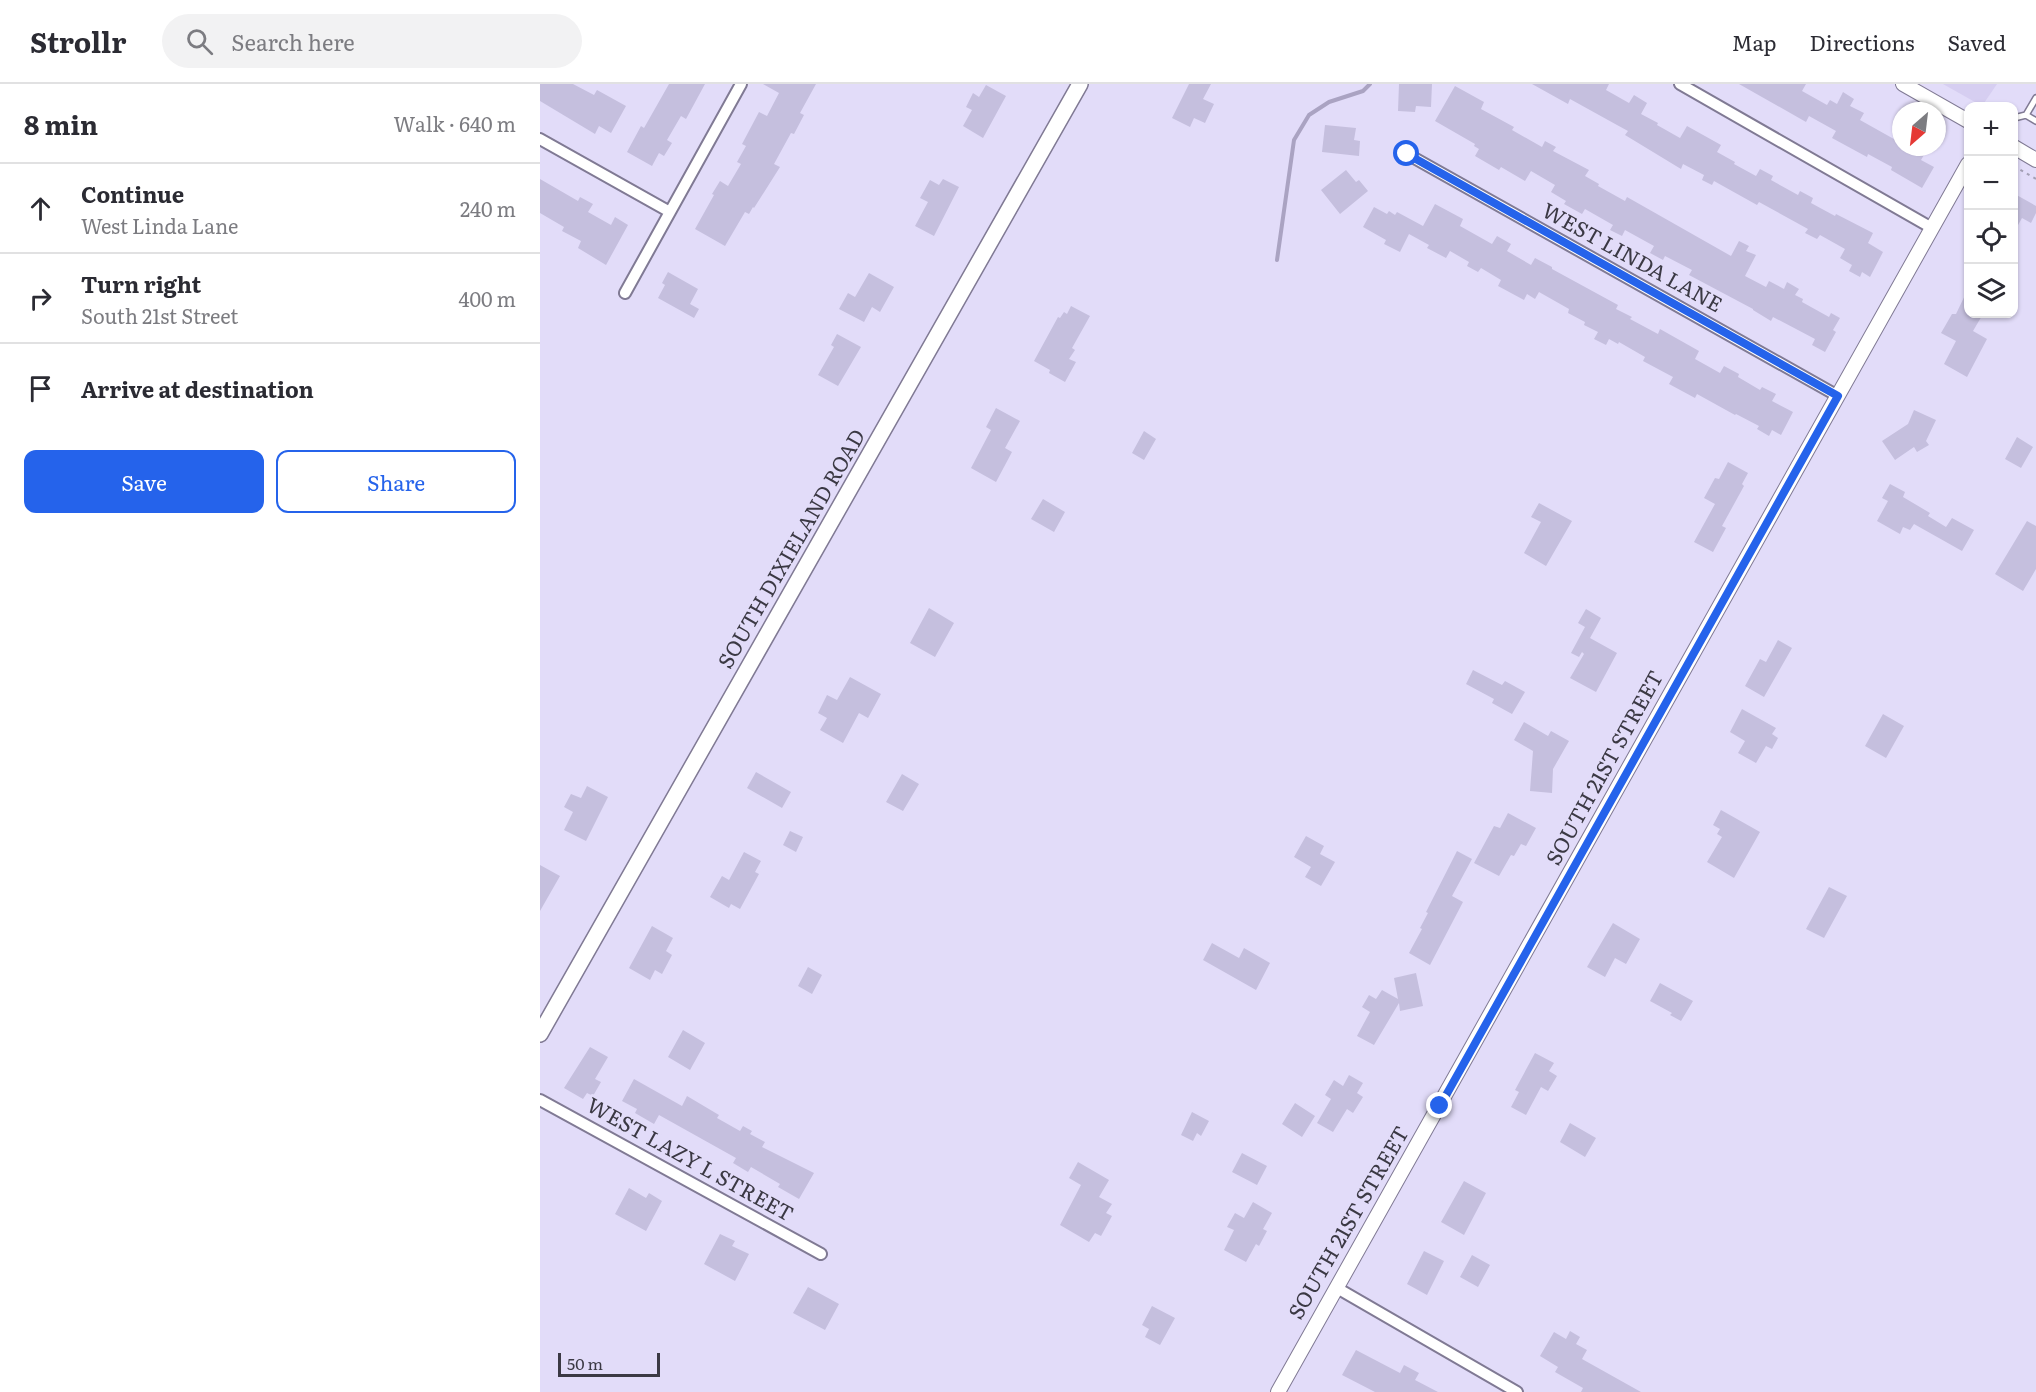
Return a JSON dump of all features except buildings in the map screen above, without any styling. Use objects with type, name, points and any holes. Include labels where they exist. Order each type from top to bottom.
[{"type":"main road","name":"SOUTH DIXIELAND ROAD","points":[[540,1034],[1080,84]]},
{"type":"street","points":[[625,293],[741,84]]},
{"type":"street","points":[[1680,84],[1932,228]]},
{"type":"street","points":[[1903,84],[1964,119]]},
{"type":"street","points":[[540,139],[670,212]]},
{"type":"street","points":[[2018,150],[2036,160]]},
{"type":"street","name":"WEST LINDA LANE","points":[[1407,154],[1838,396]]},
{"type":"street","name":"SOUTH 21ST STREET","points":[[1278,1392],[1964,171]]},
{"type":"street","name":"WEST LAZY L STREET","points":[[540,1100],[821,1254]]},
{"type":"street","points":[[1337,1288],[1517,1392]]},
{"type":"lane","points":[[2026,116],[2036,98]]},
{"type":"lane","points":[[2018,117],[2026,116],[2036,121]]},
{"type":"path","points":[[2018,169],[2036,179]]},
{"type":"shaded area","points":[[1943,84],[1997,84],[1985,102],[1975,102]]},
{"type":"waterway","points":[[1277,260],[1294,140],[1309,115],[1329,102],[1363,91],[1370,84]]},
{"type":"route","points":[[1407,154],[1838,396],[1440,1106]]}]
